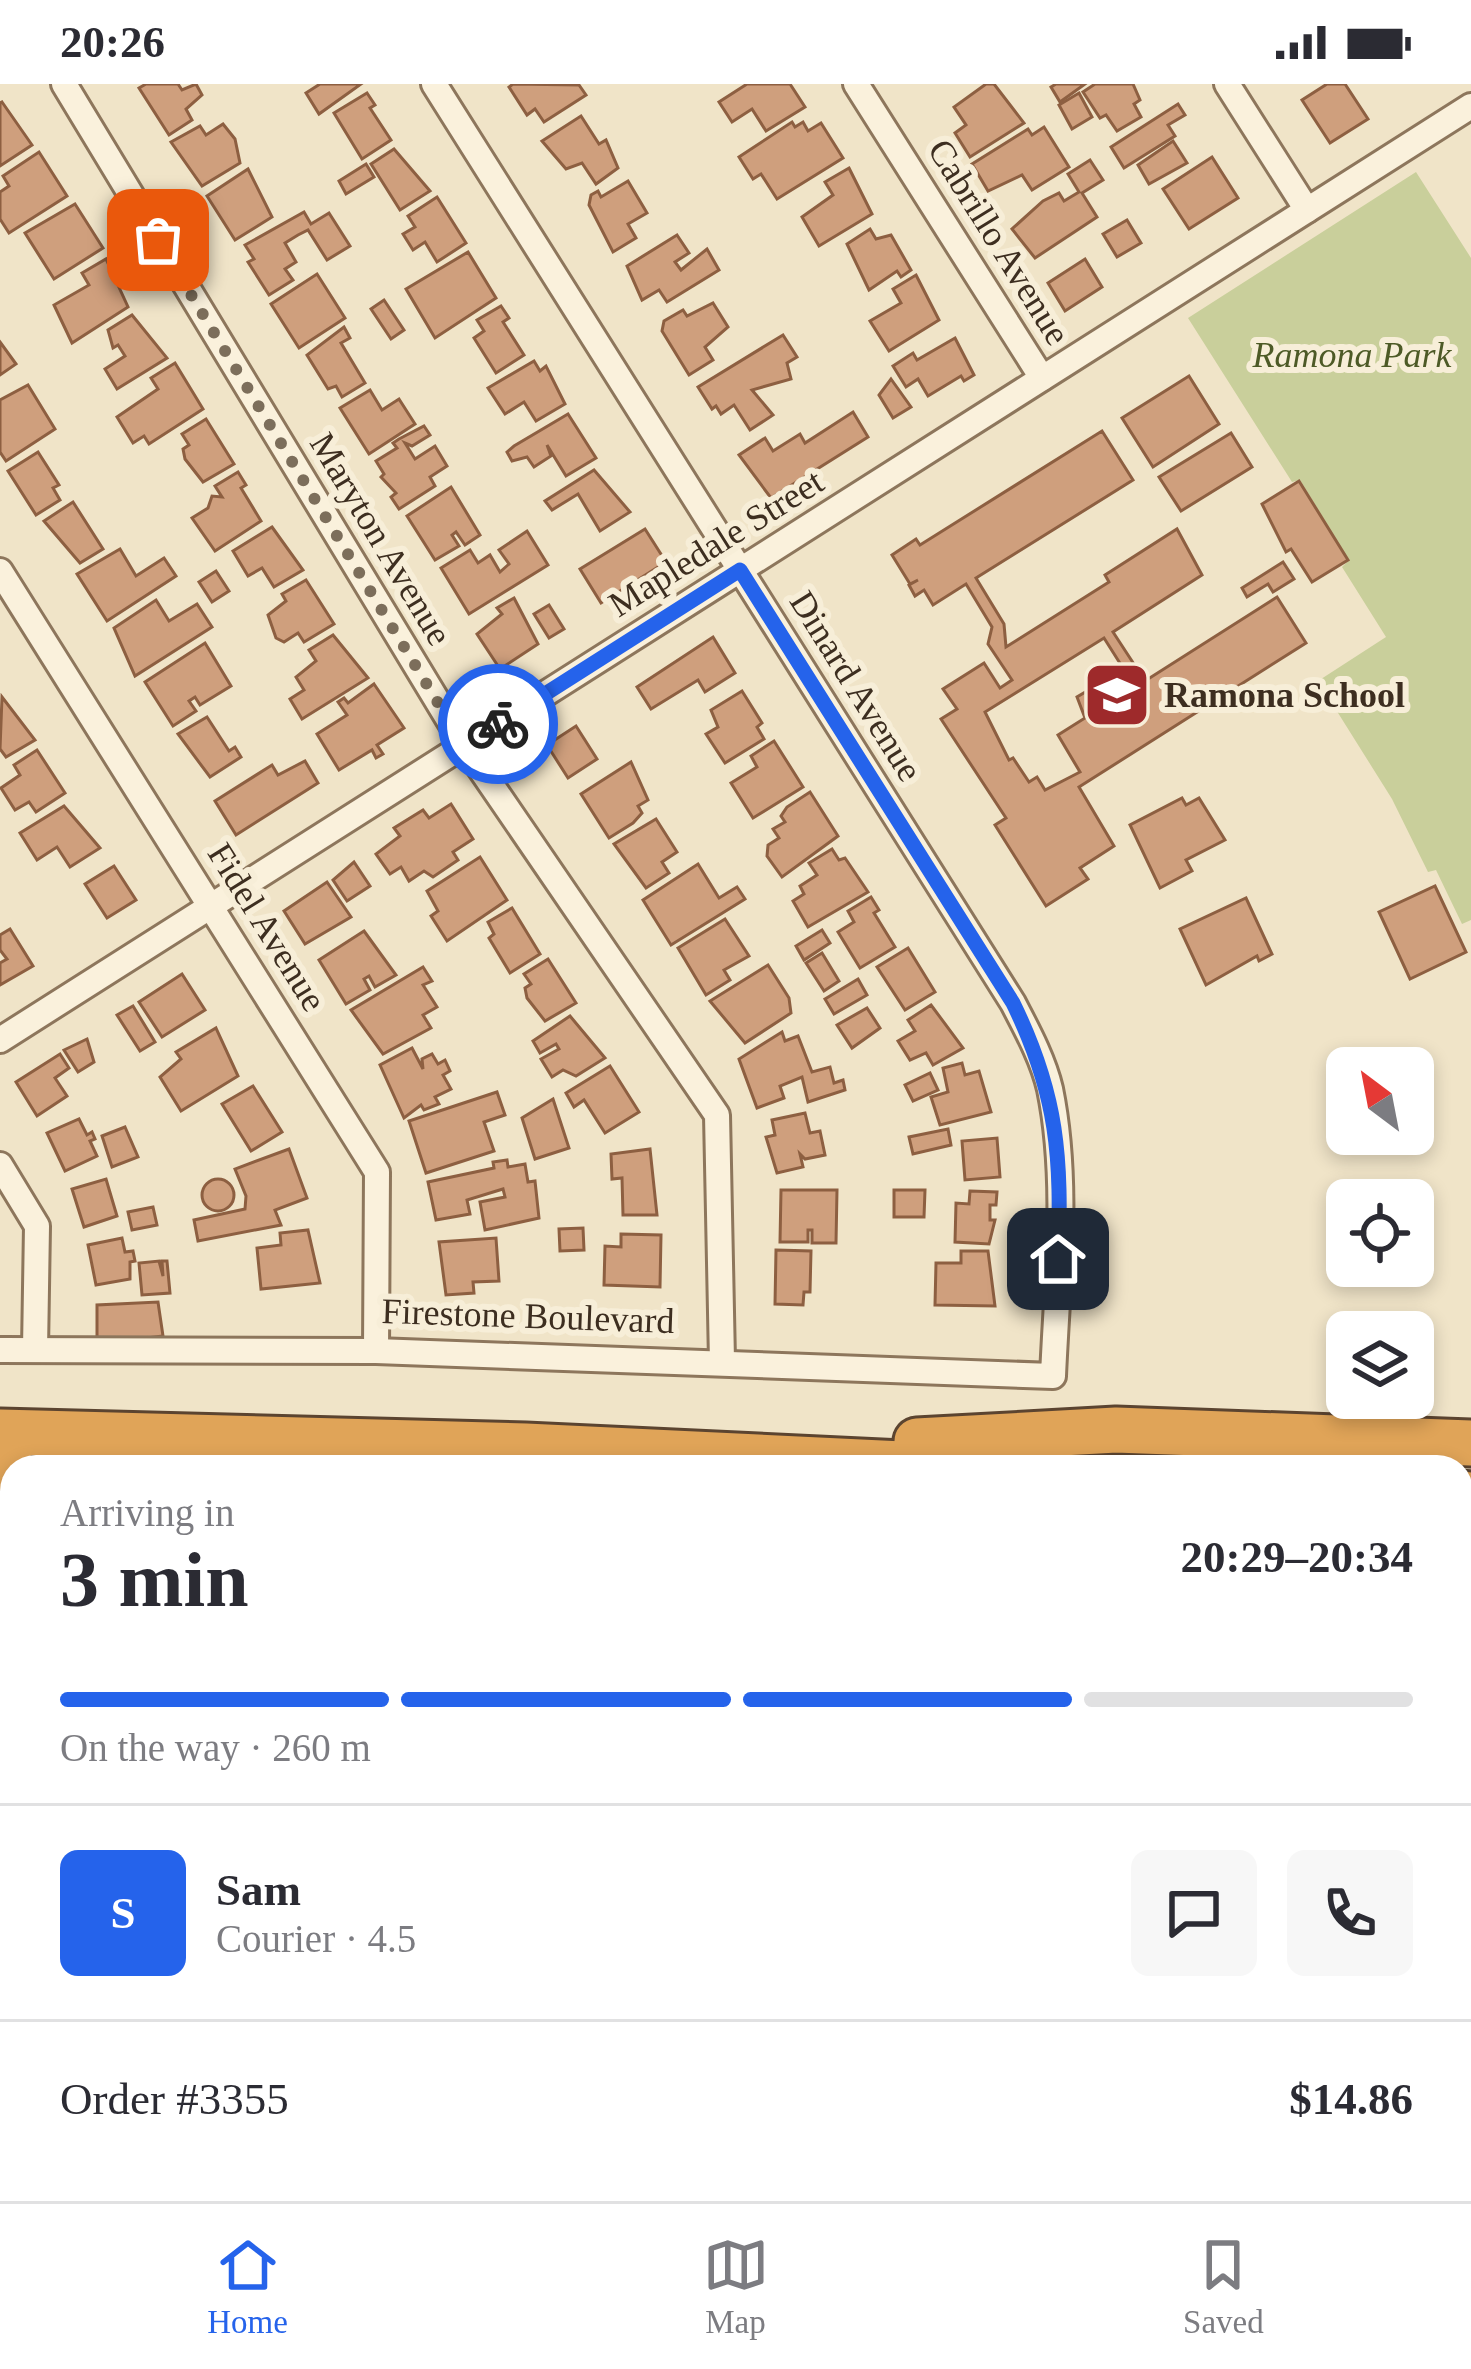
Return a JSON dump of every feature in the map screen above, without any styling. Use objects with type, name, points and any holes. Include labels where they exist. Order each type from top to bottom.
[{"type":"highway","points":[[707,1453],[1116,1430],[1471,1443]]},
{"type":"highway","points":[[0,1432],[744,1455]]},
{"type":"street","name":"Maryton Avenue","points":[[64,84],[464,746],[717,1115],[722,1361]]},
{"type":"street","name":"Dinard Avenue","points":[[434,84],[1013,1003],[1035,1047],[1049,1086],[1061,1180],[1054,1376]]},
{"type":"street","name":"Cabrillo Avenue","points":[[856,84],[1042,378]]},
{"type":"street","points":[[1227,84],[1307,210]]},
{"type":"street","name":"Mapledale Street","points":[[0,1040],[1471,106]]},
{"type":"street","name":"Fidel Avenue","points":[[0,571],[376,1172],[376,1351]]},
{"type":"street","points":[[0,1166],[37,1226],[34,1350]]},
{"type":"street","name":"Firestone Boulevard","points":[[0,1350],[376,1351],[1054,1376]]},
{"type":"green space","name":"Ramona Park","points":[[1416,172],[1471,258],[1471,920],[1462,924],[1436,870],[1428,872],[1392,799],[1318,681],[1386,637],[1342,567],[1349,560],[1300,480],[1292,482],[1188,318]]},
{"type":"building","points":[[178,84],[182,90],[196,84],[202,95],[186,109],[192,120],[169,135],[139,88]]},
{"type":"building","points":[[320,84],[361,84],[319,114],[306,93]]},
{"type":"building","points":[[747,84],[790,84],[805,107],[766,131],[752,109],[732,122],[719,102]]},
{"type":"building","points":[[986,84],[994,84],[1024,123],[970,157],[955,133],[966,125],[954,107]]},
{"type":"building","points":[[1085,84],[1060,102],[1051,87]]},
{"type":"building","points":[[1095,84],[1133,84],[1140,100],[1134,104],[1141,117],[1117,131],[1106,115],[1100,118],[1083,92]]},
{"type":"building","points":[[1327,84],[1345,84],[1368,119],[1330,143],[1302,100]]},
{"type":"building","points":[[579,85],[586,95],[544,122],[535,109],[527,115],[509,87]]},
{"type":"building","points":[[367,93],[375,105],[370,108],[391,140],[362,159],[334,113]]},
{"type":"building","points":[[1079,93],[1092,117],[1072,129],[1059,105]]},
{"type":"building","points":[[0,103],[32,145],[0,166]]},
{"type":"building","points":[[1178,104],[1185,115],[1168,125],[1175,136],[1124,168],[1111,147]]},
{"type":"building","points":[[581,116],[599,144],[606,140],[618,168],[596,184],[582,163],[566,169],[542,141]]},
{"type":"building","points":[[792,122],[795,127],[803,122],[808,131],[821,123],[843,158],[777,199],[761,174],[753,179],[739,157]]},
{"type":"building","points":[[223,124],[235,139],[240,163],[202,186],[171,142],[200,126],[206,135]]},
{"type":"building","points":[[1044,127],[1069,167],[1032,190],[1022,175],[988,191],[972,164],[1028,129],[1032,135]]},
{"type":"building","points":[[1173,141],[1187,163],[1149,184],[1138,165]]},
{"type":"building","points":[[394,149],[430,191],[400,210],[371,164]]},
{"type":"building","points":[[39,152],[67,196],[9,233],[0,219],[0,192],[9,186],[3,176]]},
{"type":"building","points":[[1212,157],[1238,198],[1189,229],[1163,189]]},
{"type":"building","points":[[1090,160],[1103,180],[1082,193],[1097,217],[1035,258],[1012,229],[1043,201],[1059,193],[1064,201],[1079,192],[1068,174]]},
{"type":"building","points":[[366,164],[374,177],[346,194],[339,181]]},
{"type":"building","points":[[849,168],[872,214],[819,246],[802,217],[833,195],[825,182]]},
{"type":"building","points":[[248,169],[272,217],[235,240],[207,196]]},
{"type":"building","points":[[628,181],[647,213],[628,224],[636,238],[613,252],[589,205],[591,195],[598,191],[601,197]]},
{"type":"building","points":[[437,197],[466,243],[437,262],[425,242],[413,250],[403,234],[415,227],[408,216]]},
{"type":"building","points":[[75,204],[103,248],[54,279],[25,233]]},
{"type":"building","points":[[304,212],[311,224],[329,213],[350,246],[327,260],[308,230],[298,235],[285,243],[296,262],[285,269],[293,280],[269,295],[248,262],[254,259],[245,245]]},
{"type":"building","points":[[1127,220],[1141,243],[1117,257],[1103,234]]},
{"type":"building","points":[[870,229],[876,239],[891,235],[911,270],[901,277],[897,271],[869,290],[847,244]]},
{"type":"building","points":[[677,235],[689,253],[675,262],[681,270],[707,249],[719,270],[667,302],[659,290],[642,300],[627,266]]},
{"type":"building","points":[[468,252],[496,298],[435,338],[406,289]]},
{"type":"building","points":[[106,259],[128,307],[72,343],[54,305],[89,285],[82,273]]},
{"type":"building","points":[[1085,259],[1102,287],[1065,311],[1048,283]]},
{"type":"building","points":[[317,274],[345,318],[299,348],[271,304]]},
{"type":"building","points":[[916,275],[939,320],[889,351],[870,321],[901,303],[893,289]]},
{"type":"building","points":[[384,300],[404,330],[391,339],[371,309]]},
{"type":"building","points":[[713,303],[728,327],[705,347],[713,360],[689,375],[662,331],[664,321],[683,310],[687,316]]},
{"type":"building","points":[[501,306],[509,318],[503,322],[524,355],[496,373],[474,338],[484,331],[477,320]]},
{"type":"building","points":[[132,315],[167,358],[117,389],[105,369],[125,356],[118,345],[113,348],[108,330]]},
{"type":"building","points":[[344,327],[350,338],[341,343],[365,383],[342,397],[336,386],[328,389],[307,355]]},
{"type":"building","points":[[783,335],[797,357],[787,363],[791,379],[752,390],[773,415],[750,430],[734,405],[721,414],[716,406],[712,409],[698,387]]},
{"type":"building","points":[[955,338],[974,375],[964,381],[961,376],[928,396],[918,379],[906,387],[893,366],[913,353],[917,360]]},
{"type":"building","points":[[0,342],[16,364],[0,375]]},
{"type":"building","points":[[534,361],[540,371],[546,366],[565,404],[536,421],[524,402],[505,414],[488,388]]},
{"type":"building","points":[[175,363],[203,409],[149,444],[144,436],[133,443],[117,417],[158,389],[151,378]]},
{"type":"building","points":[[1189,376],[1219,424],[1153,467],[1122,418]]},
{"type":"building","points":[[891,379],[911,407],[893,418],[879,395]]},
{"type":"building","points":[[28,385],[55,429],[6,461],[0,452],[0,400]]},
{"type":"building","points":[[370,390],[382,410],[399,399],[415,424],[369,454],[340,408]]},
{"type":"building","points":[[853,412],[868,437],[771,498],[739,455],[765,438],[773,451],[800,434],[805,443]]},
{"type":"building","points":[[568,414],[596,458],[566,476],[547,445],[551,456],[534,467],[527,457],[512,461],[507,452],[514,446]]},
{"type":"building","points":[[206,419],[234,464],[203,482],[185,459],[183,449],[189,445],[182,434]]},
{"type":"building","points":[[424,426],[430,435],[412,446],[405,443],[415,459],[435,446],[447,466],[430,477],[435,486],[399,509],[391,497],[396,493],[381,477],[384,474],[376,461],[397,448],[393,443]]},
{"type":"building","points":[[1102,431],[1133,480],[976,578],[1004,624],[1006,647],[1109,582],[1105,575],[1177,529],[1202,575],[1113,632],[1145,681],[1277,597],[1306,643],[1079,787],[1114,846],[1080,868],[1088,879],[1046,906],[995,825],[1006,818],[941,719],[957,709],[943,689],[984,663],[1000,688],[1012,680],[988,644],[992,627],[966,584],[933,605],[924,590],[915,596],[909,585],[918,580],[910,584],[892,555],[916,539],[920,545]],"holes":[[[1104,638],[1135,687],[1108,703],[1092,688],[1077,697],[1085,718],[1058,735],[1080,772],[1045,790],[1037,777],[1029,782],[1013,758],[1009,760],[985,712]]]},
{"type":"building","points":[[1231,433],[1252,467],[1181,511],[1159,477]]},
{"type":"building","points":[[38,452],[59,485],[53,488],[60,500],[36,515],[8,471]]},
{"type":"building","points":[[594,470],[630,512],[600,531],[578,494],[552,510],[545,501]]},
{"type":"building","points":[[238,472],[246,485],[241,488],[261,521],[215,551],[192,518],[208,508],[212,496],[222,497],[215,486]]},
{"type":"building","points":[[1299,481],[1348,560],[1312,582],[1291,549],[1286,552],[1262,504]]},
{"type":"building","points":[[451,487],[480,535],[465,545],[456,532],[452,535],[459,546],[435,560],[407,516]]},
{"type":"building","points":[[73,502],[103,549],[80,563],[44,521]]},
{"type":"building","points":[[272,527],[303,570],[274,587],[262,568],[248,576],[233,551]]},
{"type":"building","points":[[645,529],[666,562],[601,603],[580,569]]},
{"type":"building","points":[[527,531],[548,565],[469,614],[441,568],[470,550],[478,563],[490,555],[500,572],[509,564],[499,550]]},
{"type":"building","points":[[120,549],[136,576],[164,558],[176,576],[107,621],[77,574]]},
{"type":"building","points":[[1283,562],[1294,579],[1273,592],[1268,584],[1247,597],[1242,588]]},
{"type":"building","points":[[216,571],[229,591],[212,602],[199,582]]},
{"type":"building","points":[[306,580],[334,624],[304,642],[298,633],[284,642],[276,638],[268,615],[286,601],[282,594]]},
{"type":"building","points":[[514,598],[538,644],[500,669],[477,634],[502,614],[497,608]]},
{"type":"building","points":[[156,600],[169,621],[197,604],[212,627],[135,676],[114,628]]},
{"type":"building","points":[[549,605],[564,629],[549,638],[534,614]]},
{"type":"building","points":[[333,635],[368,678],[302,719],[290,699],[304,690],[296,677],[316,661],[309,650]]},
{"type":"building","points":[[713,637],[735,673],[705,692],[698,680],[651,709],[637,687]]},
{"type":"building","points":[[205,643],[231,686],[200,705],[195,697],[189,701],[196,711],[173,726],[145,682]]},
{"type":"building","points":[[374,684],[404,728],[377,745],[383,754],[376,758],[372,750],[339,770],[317,734],[347,715],[338,702],[344,698],[348,703]]},
{"type":"building","points":[[742,691],[762,723],[757,727],[764,739],[725,763],[706,734],[718,727],[711,710]]},
{"type":"building","points":[[2,697],[35,740],[6,757],[0,749]]},
{"type":"building","points":[[207,717],[229,751],[235,747],[241,757],[210,777],[178,734]]},
{"type":"building","points":[[576,726],[597,759],[568,778],[547,745]]},
{"type":"building","points":[[774,741],[803,787],[753,818],[731,783],[757,767],[751,756]]},
{"type":"building","points":[[37,750],[65,793],[36,812],[29,802],[15,810],[1,788],[20,775],[14,765]]},
{"type":"building","points":[[305,761],[318,783],[236,835],[215,801],[272,765],[278,775]]},
{"type":"building","points":[[631,762],[648,800],[638,806],[642,813],[633,823],[609,838],[581,794]]},
{"type":"building","points":[[810,792],[838,836],[782,877],[767,856],[768,845],[779,838],[773,829],[785,822],[781,816],[787,807]]},
{"type":"building","points":[[1182,798],[1186,805],[1199,798],[1225,840],[1186,860],[1192,871],[1160,888],[1130,825]]},
{"type":"building","points":[[451,804],[473,839],[453,852],[458,860],[433,877],[424,871],[409,881],[401,867],[390,874],[376,854],[400,836],[394,828],[423,810],[429,818]]},
{"type":"building","points":[[64,806],[100,848],[70,867],[57,847],[37,860],[20,833]]},
{"type":"building","points":[[656,819],[677,852],[662,862],[669,873],[646,888],[614,844]]},
{"type":"building","points":[[832,849],[839,860],[845,858],[868,892],[808,927],[793,901],[804,894],[800,886],[817,875],[809,863]]},
{"type":"building","points":[[480,857],[507,900],[447,941],[431,916],[438,911],[427,891]]},
{"type":"building","points":[[354,862],[370,886],[347,901],[333,880]]},
{"type":"building","points":[[698,864],[719,898],[737,887],[745,899],[671,945],[643,900]]},
{"type":"building","points":[[114,866],[136,900],[107,918],[85,884]]},
{"type":"building","points":[[327,882],[351,917],[305,944],[284,911]]},
{"type":"building","points":[[1435,886],[1466,952],[1410,979],[1379,912]]},
{"type":"building","points":[[871,897],[879,910],[874,913],[895,947],[860,968],[838,932],[854,922],[848,911]]},
{"type":"building","points":[[1246,898],[1272,954],[1259,961],[1257,956],[1206,985],[1180,929]]},
{"type":"building","points":[[512,908],[540,954],[510,973],[489,938],[494,934],[488,922]]},
{"type":"building","points":[[725,919],[749,956],[724,970],[730,980],[706,995],[678,948]]},
{"type":"building","points":[[10,929],[33,966],[0,985],[0,963],[7,959],[0,950],[0,935]]},
{"type":"building","points":[[822,930],[830,943],[804,960],[796,946]]},
{"type":"building","points":[[364,931],[396,975],[375,987],[369,976],[364,979],[370,990],[346,1004],[319,960]]},
{"type":"building","points":[[908,948],[935,992],[905,1010],[877,967]]},
{"type":"building","points":[[822,953],[839,981],[824,991],[806,963]]},
{"type":"building","points":[[548,959],[576,1003],[545,1021],[527,998],[525,988],[531,984],[524,974]]},
{"type":"building","points":[[768,965],[789,998],[791,1013],[745,1043],[710,1001]]},
{"type":"building","points":[[423,967],[432,981],[423,985],[437,1007],[423,1015],[431,1028],[383,1054],[351,1010]]},
{"type":"building","points":[[182,974],[205,1010],[162,1037],[139,1002]]},
{"type":"building","points":[[858,979],[867,995],[834,1014],[825,999]]},
{"type":"building","points":[[931,1005],[963,1048],[933,1065],[926,1053],[910,1060],[898,1041],[915,1031],[908,1020]]},
{"type":"building","points":[[133,1006],[155,1042],[140,1051],[117,1015]]},
{"type":"building","points":[[867,1008],[880,1028],[852,1048],[837,1025]]},
{"type":"building","points":[[570,1016],[605,1058],[576,1076],[563,1070],[552,1077],[541,1059],[559,1049],[556,1044],[540,1053],[533,1041]]},
{"type":"building","points":[[216,1028],[238,1076],[181,1111],[160,1077],[181,1059],[176,1052]]},
{"type":"building","points":[[782,1032],[785,1041],[798,1036],[812,1072],[830,1067],[834,1083],[843,1080],[845,1090],[808,1102],[802,1077],[780,1086],[784,1098],[757,1108],[739,1059]]},
{"type":"building","points":[[87,1039],[94,1062],[78,1072],[64,1050]]},
{"type":"building","points":[[412,1048],[423,1069],[422,1059],[432,1054],[438,1064],[445,1060],[450,1071],[443,1075],[451,1089],[435,1097],[439,1104],[424,1110],[421,1105],[404,1118],[380,1065]]},
{"type":"building","points":[[60,1054],[69,1068],[55,1078],[67,1096],[37,1116],[16,1082]]},
{"type":"building","points":[[962,1063],[965,1075],[979,1071],[991,1112],[940,1125],[931,1097],[948,1092],[943,1068]]},
{"type":"building","points":[[610,1066],[639,1112],[605,1133],[584,1100],[574,1107],[566,1093]]},
{"type":"building","points":[[930,1073],[938,1090],[913,1101],[905,1085]]},
{"type":"building","points":[[253,1086],[282,1132],[251,1151],[222,1104]]},
{"type":"building","points":[[497,1092],[505,1115],[484,1122],[494,1151],[426,1173],[409,1121]]},
{"type":"building","points":[[553,1099],[569,1148],[535,1159],[522,1118]]},
{"type":"building","points":[[805,1113],[810,1133],[820,1131],[825,1155],[805,1159],[800,1154],[803,1167],[777,1173],[766,1137],[775,1135],[772,1120]]},
{"type":"building","points":[[79,1119],[87,1135],[92,1132],[95,1139],[90,1141],[97,1156],[65,1171],[47,1133]]},
{"type":"building","points":[[125,1127],[138,1157],[112,1167],[102,1136]]},
{"type":"building","points":[[948,1129],[951,1145],[913,1154],[909,1137]]},
{"type":"building","points":[[997,1138],[1000,1177],[965,1180],[962,1141]]},
{"type":"building","points":[[289,1149],[307,1198],[275,1210],[281,1225],[198,1241],[194,1220],[245,1209],[246,1196],[235,1169]]},
{"type":"building","points":[[650,1149],[657,1215],[623,1215],[622,1178],[612,1179],[611,1154]]},
{"type":"building","points":[[507,1160],[508,1167],[525,1164],[528,1182],[535,1181],[539,1218],[485,1230],[480,1202],[505,1197],[503,1189],[467,1200],[470,1214],[436,1220],[428,1182],[494,1168],[493,1162]]},
{"type":"building","points":[[106,1179],[117,1216],[84,1227],[72,1189]]},
{"type":"building","points":[[218,1179],[230,1183],[234,1195],[230,1207],[218,1211],[206,1207],[202,1195],[206,1183]]},
{"type":"building","points":[[781,1190],[837,1190],[836,1243],[812,1243],[812,1230],[808,1230],[808,1242],[780,1242]]},
{"type":"building","points":[[894,1190],[925,1190],[924,1217],[894,1217]]},
{"type":"building","points":[[970,1191],[997,1192],[996,1205],[990,1205],[990,1220],[995,1220],[989,1244],[955,1242],[956,1203],[969,1204]]},
{"type":"building","points":[[153,1207],[157,1225],[132,1230],[128,1212]]},
{"type":"building","points":[[583,1228],[584,1250],[560,1251],[559,1229]]},
{"type":"building","points":[[308,1230],[320,1283],[261,1289],[257,1248],[281,1245],[280,1233]]},
{"type":"building","points":[[621,1234],[661,1235],[660,1287],[604,1285],[605,1246],[621,1247]]},
{"type":"building","points":[[122,1238],[125,1252],[133,1251],[135,1261],[130,1262],[130,1279],[96,1285],[88,1245]]},
{"type":"building","points":[[496,1238],[499,1281],[473,1282],[474,1293],[446,1295],[439,1242]]},
{"type":"building","points":[[776,1250],[811,1251],[810,1292],[804,1292],[803,1305],[775,1304]]},
{"type":"building","points":[[961,1251],[988,1251],[995,1306],[935,1305],[936,1263],[961,1263]]},
{"type":"building","points":[[159,1261],[163,1276],[162,1261],[167,1261],[170,1293],[142,1295],[139,1263]]},
{"type":"building","points":[[158,1302],[163,1336],[97,1344],[97,1305]]},
{"type":"way so far","points":[[158,240],[464,746],[498,724]]},
{"type":"place","name":"Ramona School","points":[[1117,695]]},
{"type":"route","points":[[498,724],[740,570],[1013,1003],[1035,1047],[1049,1086],[1061,1180],[1058,1259]]}]
